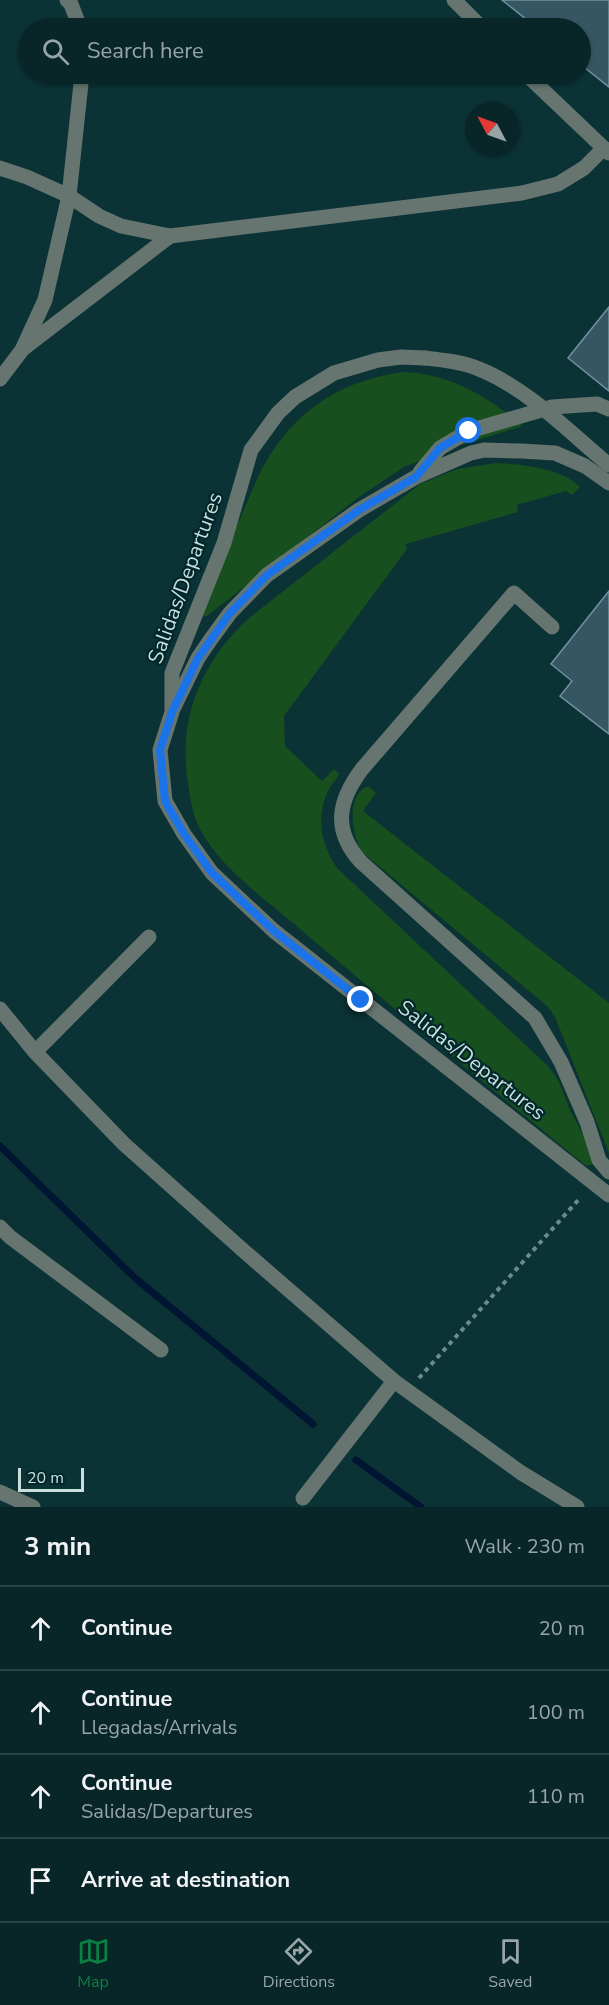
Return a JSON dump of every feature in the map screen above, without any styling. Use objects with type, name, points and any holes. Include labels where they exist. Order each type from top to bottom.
[{"type":"lane","points":[[67,0],[76,18]]},
{"type":"lane","points":[[454,0],[472,18]]},
{"type":"lane","points":[[0,379],[22,350],[45,300],[69,196],[81,84]]},
{"type":"lane","points":[[0,166],[69,196],[99,216],[121,226],[170,236],[522,193],[558,184],[607,151],[537,84]]},
{"type":"lane","points":[[22,350],[170,236]]},
{"type":"lane","name":"Salidas/Departures","points":[[609,465],[517,389],[497,377],[455,362],[401,357],[378,360],[334,373],[295,397],[263,431],[250,450],[224,543],[171,674],[172,712],[160,750],[165,801],[184,834],[212,873],[274,931],[609,1195]]},
{"type":"lane","points":[[416,477],[440,448],[469,431],[552,407],[597,404],[609,409]]},
{"type":"lane","points":[[172,712],[198,658],[211,639],[230,613],[267,575],[359,510],[416,477],[471,453],[484,450],[521,451],[555,453],[585,466],[609,483]]},
{"type":"lane","points":[[552,627],[513,592],[349,786],[341,815],[342,827],[352,852],[535,1018],[561,1062],[600,1160],[609,1172]]},
{"type":"lane","points":[[35,1052],[149,937]]},
{"type":"lane","points":[[0,1010],[35,1052],[124,1144],[394,1381],[520,1472],[577,1507]]},
{"type":"lane","points":[[0,1227],[10,1237],[162,1350]]},
{"type":"lane","points":[[303,1498],[394,1381]]},
{"type":"lane","points":[[0,1491],[33,1507]]},
{"type":"path","points":[[417,1380],[580,1198]]},
{"type":"green space","points":[[403,372],[437,377],[468,388],[496,405],[523,426],[454,447],[404,467],[359,497],[207,616],[200,617],[199,614],[257,479],[282,437],[298,420],[335,393],[378,377]]},
{"type":"green space","points":[[496,463],[552,471],[563,475],[580,487],[572,495],[566,491],[517,505],[518,512],[406,544],[407,549],[284,716],[285,746],[322,781],[334,769],[339,773],[325,799],[321,820],[327,850],[338,869],[549,1067],[559,1082],[570,1110],[595,1157],[594,1164],[586,1166],[375,993],[234,872],[220,858],[200,829],[194,814],[189,789],[186,740],[189,717],[205,674],[217,654],[232,636],[249,618],[420,484],[457,469]]},
{"type":"green space","points":[[368,786],[376,793],[363,811],[609,1003],[609,1153],[555,1017],[548,1007],[362,852],[353,826],[353,807],[361,791]]},
{"type":"building","points":[[502,0],[609,0],[609,87],[591,73],[591,18],[524,18]]},
{"type":"building","points":[[609,307],[609,391],[568,358]]},
{"type":"building","points":[[609,591],[609,734],[560,696],[572,681],[551,664]]},
{"type":"waterway","points":[[0,1146],[135,1278],[313,1424]]},
{"type":"waterway","points":[[356,1460],[421,1507]]},
{"type":"route","points":[[361,1000],[274,931],[212,873],[184,834],[165,801],[160,750],[172,712],[198,658],[230,613],[267,575],[359,510],[416,477],[440,448],[469,431]]}]
